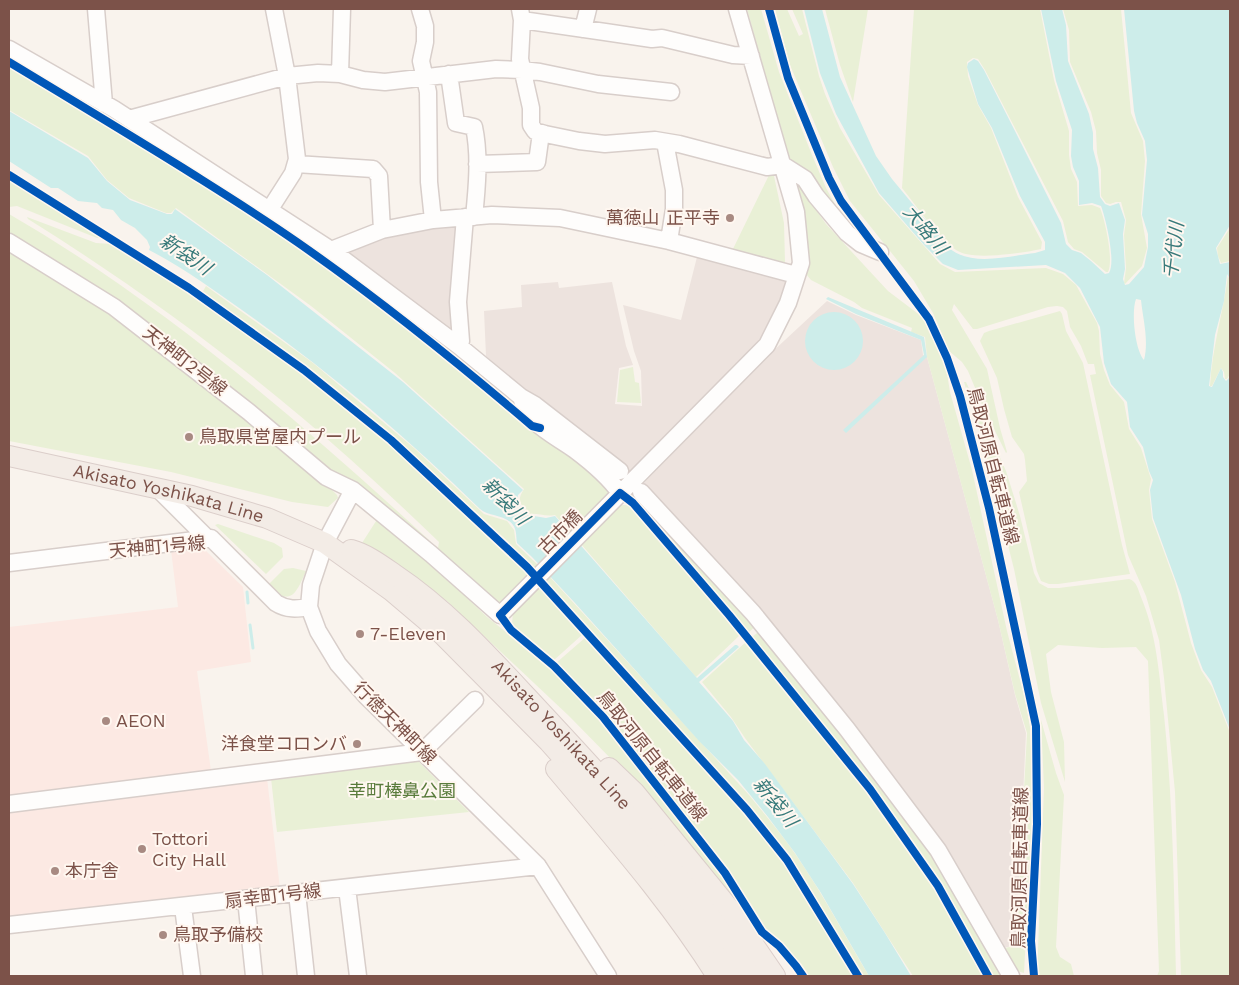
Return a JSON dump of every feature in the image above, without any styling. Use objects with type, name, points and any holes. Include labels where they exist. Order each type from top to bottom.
[{"type":"main road","name":"Akisato Yoshikata Line","points":[[9,456],[157,488],[220,504],[267,518],[325,543],[356,551],[383,566],[424,596],[474,640],[603,780],[647,830],[713,915],[754,976]]},
{"type":"main road","name":"Akisato Yoshikata Line","points":[[325,543],[399,596],[438,630],[549,742],[614,814],[676,890],[706,930],[736,976]]},
{"type":"main road","points":[[438,630],[656,888],[718,976]]},
{"type":"main road","points":[[474,640],[526,681],[635,793],[728,906],[774,976]]},
{"type":"street","points":[[96,9],[104,104]]},
{"type":"street","points":[[270,209],[293,173],[297,159],[287,76],[274,9]]},
{"type":"street","points":[[340,74],[342,9]]},
{"type":"street","points":[[420,9],[425,26],[425,42],[421,61],[428,92],[429,182],[433,220]]},
{"type":"street","points":[[583,29],[588,9]]},
{"type":"street","name":"古市橋","points":[[510,605],[767,345],[788,303],[801,263],[796,212],[737,9]]},
{"type":"street","points":[[750,56],[733,55],[662,38],[652,39],[583,29],[521,14],[520,59],[531,108],[531,125],[535,131],[579,142],[605,144],[655,140],[679,144],[767,166],[783,165],[805,179],[816,196],[847,233],[861,244],[880,252]]},
{"type":"street","points":[[9,49],[129,118],[331,250],[620,471]]},
{"type":"street","points":[[129,118],[287,76],[318,73],[340,74],[363,80],[385,82],[424,79],[449,74],[496,69],[522,70],[598,84],[671,92]]},
{"type":"street","points":[[449,74],[456,122],[474,127],[477,164],[458,302],[461,341],[459,346]]},
{"type":"street","points":[[477,164],[537,162],[541,133]]},
{"type":"street","points":[[665,142],[674,190],[674,209],[669,241]]},
{"type":"street","points":[[296,164],[373,169],[379,176],[382,230]]},
{"type":"street","points":[[331,250],[382,230],[433,220],[492,215],[560,218],[669,241],[796,275]]},
{"type":"street","name":"天神町2号線","points":[[9,242],[114,306],[249,412],[326,477],[353,490],[431,554],[500,615],[510,605]]},
{"type":"street","points":[[521,397],[523,406],[540,428],[576,450],[611,481],[615,498]]},
{"type":"street","points":[[157,488],[208,539]]},
{"type":"street","name":"行徳天神町線","points":[[353,490],[325,543],[311,585],[309,607],[318,631],[338,664],[366,696],[538,866],[608,976]]},
{"type":"street","points":[[641,492],[753,613],[847,728],[938,850],[1011,976]]},
{"type":"street","name":"天神町1号線","points":[[9,563],[211,538],[276,603],[291,609],[309,607]]},
{"type":"street","points":[[9,804],[422,752],[475,700]]},
{"type":"street","name":"扇幸町1号線","points":[[9,925],[538,866]]},
{"type":"street","points":[[347,888],[358,976]]},
{"type":"street","points":[[297,894],[306,976]]},
{"type":"street","points":[[246,899],[254,976]]},
{"type":"street","points":[[183,907],[192,976]]},
{"type":"shaded area","points":[[460,227],[454,333],[344,254],[344,248],[395,232]]},
{"type":"shaded area","points":[[697,257],[787,282],[788,285],[766,330],[748,355],[629,473],[571,421],[553,411],[520,386],[486,356],[484,311],[522,307],[521,285],[558,282],[559,288],[612,282],[626,346],[633,365],[619,368],[615,404],[642,406],[641,371],[623,305],[681,320]]},
{"type":"shaded area","points":[[827,301],[856,315],[921,340],[923,355],[927,357],[998,620],[1015,695],[1026,733],[1016,945],[1003,948],[961,882],[642,485],[771,353]]},
{"type":"shaded area","name":"AEON","points":[[199,547],[204,549],[243,587],[251,662],[197,671],[211,771],[9,795],[9,627],[178,607],[171,550]]},
{"type":"shaded area","name":"Tottori City Hall","points":[[267,778],[280,889],[9,919],[9,809]]},
{"type":"green space","points":[[747,9],[761,9],[779,72],[812,155],[836,206],[854,229],[822,194],[790,165]]},
{"type":"green space","points":[[775,9],[787,9],[799,36],[803,34],[792,9],[802,9],[819,76],[840,128],[879,195],[940,264],[955,272],[1046,268],[1063,274],[1076,285],[1097,323],[1100,354],[1104,370],[1110,385],[1124,402],[1129,429],[1141,448],[1151,479],[1149,490],[1152,519],[1175,582],[1191,643],[1201,670],[1212,687],[1230,733],[1230,976],[1181,976],[1175,792],[1159,640],[1146,596],[1128,555],[1090,375],[1096,374],[1094,364],[1088,364],[1081,346],[1070,327],[1067,311],[1063,307],[1048,307],[973,329],[954,304],[952,310],[987,369],[1006,453],[983,407],[968,371],[962,362],[949,351],[933,313],[914,281],[850,201],[833,167],[790,65]]},
{"type":"green space","points":[[825,9],[868,9],[853,102],[840,65]]},
{"type":"green space","points":[[914,9],[1040,9],[1054,80],[1069,131],[1069,155],[1071,169],[1077,182],[1078,206],[1092,205],[1100,208],[1109,250],[1110,266],[1108,272],[1082,252],[1074,249],[1068,242],[1063,221],[978,59],[973,58],[967,62],[968,76],[978,105],[991,128],[1018,197],[1042,242],[1041,249],[988,256],[960,252],[937,233],[902,188]]},
{"type":"green space","points":[[1063,9],[1121,9],[1131,113],[1143,141],[1145,161],[1141,214],[1147,248],[1142,266],[1125,284],[1124,235],[1126,220],[1121,202],[1106,203],[1101,196],[1101,170],[1097,153],[1096,131],[1091,112],[1070,62],[1069,30]]},
{"type":"green space","points":[[9,56],[159,144],[305,239],[399,307],[461,357],[521,408],[532,423],[409,322],[280,229],[146,142],[9,60]]},
{"type":"green space","points":[[9,66],[161,157],[331,271],[452,362],[523,424],[578,459],[610,491],[610,494],[571,533],[555,515],[529,514],[520,502],[524,489],[395,373],[311,306],[176,208],[171,213],[166,213],[129,198],[107,180],[88,156],[9,110]]},
{"type":"green space","points":[[770,173],[774,176],[784,223],[785,262],[780,265],[731,253]]},
{"type":"green space","points":[[9,178],[106,238],[97,238],[17,206],[9,207]]},
{"type":"green space","points":[[795,181],[805,191],[826,224],[888,291],[925,319],[946,367],[950,392],[972,470],[1030,727],[1033,800],[1024,973],[1014,970],[1002,949],[1016,945],[1027,733],[1015,694],[998,620],[927,357],[925,337],[911,332],[912,328],[862,308],[811,280],[806,274],[807,244],[805,218]]},
{"type":"green space","points":[[9,214],[121,286],[228,365],[380,495],[430,543],[349,478],[323,470],[320,464],[244,398],[125,306],[9,233]]},
{"type":"green space","points":[[27,217],[96,243],[112,244],[120,248],[260,340],[392,445],[448,496],[529,575],[503,602],[499,604],[490,601],[438,548],[439,542],[350,459],[274,394],[154,303]]},
{"type":"green space","points":[[1230,228],[1230,261],[1221,263],[1217,248]]},
{"type":"green space","points":[[9,246],[113,311],[324,482],[338,498],[328,507],[292,502],[171,472],[9,441]]},
{"type":"green space","points":[[1228,276],[1230,280],[1230,374],[1225,379],[1221,368],[1212,386],[1210,386],[1213,358]]},
{"type":"green space","points":[[206,286],[313,363],[414,448],[484,514],[507,521],[514,530],[516,544],[539,566],[534,571],[427,468],[343,395],[287,352],[202,293]]},
{"type":"green space","points":[[1060,311],[1066,331],[1083,363],[1122,545],[1130,574],[1049,584],[1041,581],[1037,571],[1019,492],[1027,481],[1024,454],[1012,437],[997,378],[980,341],[984,333],[989,331]]},
{"type":"green space","points":[[633,367],[635,382],[639,383],[641,403],[617,402],[620,370]]},
{"type":"green space","points":[[964,382],[966,382],[1006,471],[1020,516],[1034,573],[1039,583],[1048,588],[1059,588],[1129,579],[1137,586],[1146,611],[1157,655],[1167,748],[1173,846],[1176,976],[1157,976],[1159,971],[1148,661],[1136,647],[1102,648],[1058,645],[1046,654],[1051,692],[1064,742],[1065,782],[1041,703],[1014,569],[983,446]]},
{"type":"green space","points":[[632,493],[757,625],[748,633],[662,530],[629,496]]},
{"type":"green space","points":[[621,505],[632,508],[646,523],[741,634],[696,677],[581,544]]},
{"type":"green space","points":[[378,518],[487,617],[568,683],[667,801],[717,868],[757,932],[754,933],[620,768],[569,716],[448,602],[406,570],[362,543]]},
{"type":"green space","points":[[218,524],[274,543],[282,548],[283,557],[266,574],[215,525]]},
{"type":"green space","points":[[293,568],[306,571],[299,586],[292,595],[282,596],[267,586],[284,569]]},
{"type":"green space","points":[[549,576],[749,795],[791,847],[869,976],[861,976],[787,856],[742,799],[544,581]]},
{"type":"green space","points":[[540,586],[583,634],[553,661],[513,628],[512,624],[513,612]]},
{"type":"green space","points":[[762,629],[904,809],[1006,976],[991,976],[950,900],[866,777],[752,637]]},
{"type":"green space","points":[[586,637],[738,803],[783,861],[854,976],[806,976],[782,945],[765,930],[721,863],[673,799],[600,709],[556,663]]},
{"type":"green space","points":[[747,641],[860,780],[949,911],[984,976],[913,976],[853,883],[731,717],[702,682]]},
{"type":"green space","points":[[1041,720],[1064,795],[1056,947],[1060,957],[1071,964],[1074,976],[1037,976],[1044,788]]},
{"type":"green space","name":"幸町棒鼻公園","points":[[418,761],[469,812],[277,832],[271,778]]},
{"type":"water","points":[[804,9],[822,9],[840,77],[876,156],[892,179],[949,248],[958,254],[979,259],[1002,258],[1045,250],[1045,242],[1020,196],[992,128],[978,104],[967,67],[968,63],[974,59],[978,61],[1061,223],[1066,244],[1072,250],[1081,253],[1105,274],[1109,273],[1111,250],[1108,230],[1101,206],[1092,203],[1079,205],[1079,181],[1071,156],[1072,130],[1056,81],[1041,9],[1062,9],[1066,25],[1068,61],[1089,114],[1093,133],[1093,149],[1098,168],[1100,197],[1105,204],[1110,206],[1119,203],[1125,220],[1123,234],[1125,269],[1123,279],[1125,285],[1129,284],[1144,267],[1148,247],[1148,234],[1142,215],[1147,160],[1145,141],[1134,111],[1124,9],[1230,9],[1230,225],[1216,248],[1220,264],[1230,262],[1230,279],[1227,274],[1224,301],[1215,335],[1209,386],[1212,387],[1221,368],[1226,381],[1230,377],[1230,730],[1211,681],[1203,670],[1195,649],[1181,595],[1153,518],[1150,490],[1153,480],[1143,447],[1130,427],[1127,402],[1111,384],[1104,363],[1100,327],[1080,288],[1065,273],[1046,265],[958,270],[943,264],[879,193],[836,114],[820,73]],"holes":[[[1136,299],[1141,300],[1146,338],[1144,360],[1138,348],[1134,321]]]},
{"type":"water","name":"新袋川","points":[[9,111],[88,158],[107,181],[130,200],[167,214],[172,214],[175,209],[267,275],[403,382],[523,490],[518,495],[517,501],[528,515],[546,518],[555,516],[697,678],[737,645],[739,647],[699,682],[733,721],[744,740],[765,764],[853,884],[911,976],[869,976],[821,893],[795,853],[768,817],[738,780],[700,742],[575,603],[517,543],[515,529],[510,521],[480,509],[365,404],[273,332],[208,286],[149,250],[150,247],[147,240],[135,228],[121,220],[113,210],[102,208],[97,203],[78,201],[58,188],[51,188],[9,161]]},
{"type":"water","points":[[828,297],[924,337],[927,357],[846,433],[843,430],[924,355],[921,340],[856,314],[826,299]]},
{"type":"water","points":[[828,312],[840,312],[855,320],[863,335],[863,347],[855,362],[840,370],[828,370],[813,362],[805,347],[805,335],[813,320]]},
{"type":"waterway","points":[[247,592],[248,603]]},
{"type":"waterway","points":[[250,625],[253,648]]},
{"type":"cycle path","name":"鳥取河原自転車道線","points":[[769,9],[788,78],[829,178],[841,201],[929,319],[947,358],[960,396],[989,508],[1036,726],[1037,824],[1031,941],[1034,976]]},
{"type":"cycle path","points":[[9,62],[183,168],[283,232],[387,308],[446,354],[532,426],[540,428]]},
{"type":"cycle path","points":[[9,175],[189,288],[304,370],[391,440],[527,567],[747,810],[787,860],[858,976]]},
{"type":"cycle path","name":"鳥取河原自転車道線","points":[[803,976],[779,946],[762,932],[725,873],[603,717],[554,666],[511,630],[500,615],[620,493],[633,503],[729,615],[870,789],[938,886],[988,976]]},
{"type":"place","name":"萬徳山 正平寺","points":[[730,218]]},
{"type":"place","name":"鳥取県営屋内プール","points":[[189,437]]},
{"type":"place","name":"7-Eleven","points":[[360,634]]},
{"type":"place","name":"AEON","points":[[106,721]]},
{"type":"place","name":"洋食堂コロンバ","points":[[357,744]]},
{"type":"place","name":"Tottori City Hall","points":[[142,849]]},
{"type":"place","name":"本庁舎","points":[[55,871]]},
{"type":"place","name":"鳥取予備校","points":[[163,935]]},
{"type":"water label","name":"大路川","points":[[926,229]]},
{"type":"water label","name":"千代川","points":[[1173,250]]}]
